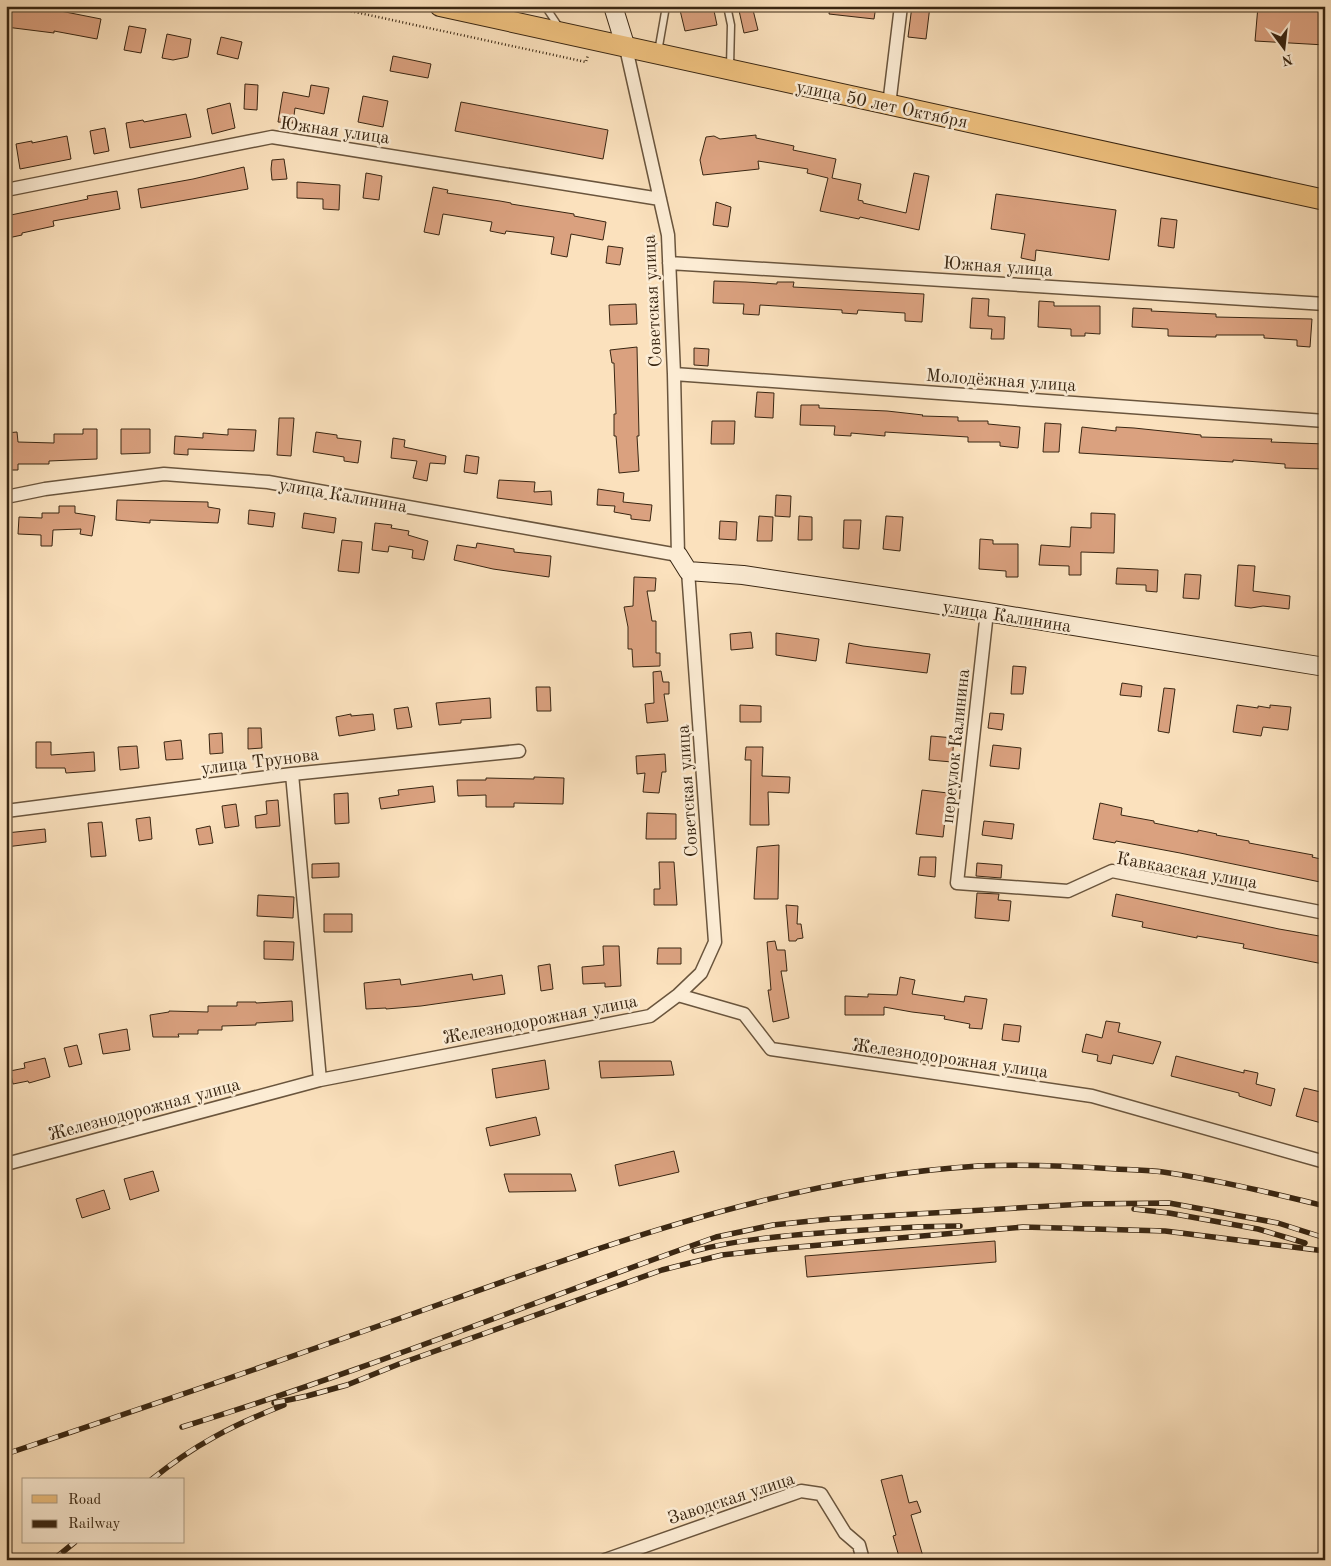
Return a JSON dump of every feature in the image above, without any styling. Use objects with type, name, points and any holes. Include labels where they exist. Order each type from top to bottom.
[{"type":"main road","name":"улица 50 лет Октября","points":[[440,6],[1325,200]]},
{"type":"street","points":[[613,6],[626,48]]},
{"type":"street","points":[[889,105],[901,6]]},
{"type":"street","name":"Советская улица","points":[[626,48],[668,234],[674,374],[678,555]]},
{"type":"street","name":"Южная улица","points":[[6,190],[272,137],[660,199]]},
{"type":"street","name":"Южная улица","points":[[669,263],[1325,304]]},
{"type":"street","name":"Молодёжная улица","points":[[674,374],[1325,421]]},
{"type":"street","name":"улица Калинина","points":[[6,497],[45,489],[164,474],[268,482],[678,555]]},
{"type":"street","points":[[678,555],[688,571]]},
{"type":"street","name":"Советская улица","points":[[678,995],[701,973],[715,942],[688,571]]},
{"type":"street","name":"улица Калинина","points":[[688,571],[743,576],[987,612],[1325,668]]},
{"type":"street","name":"переулок Калинина","points":[[957,883],[987,612]]},
{"type":"street","name":"улица Трунова","points":[[6,810],[292,774],[519,751]]},
{"type":"street","points":[[292,774],[320,1080]]},
{"type":"street","name":"Кавказская улица","points":[[957,883],[1068,891],[1112,871],[1325,913]]},
{"type":"street","name":"Железнодорожная улица","points":[[6,1164],[320,1080],[650,1016],[678,995],[744,1014],[772,1049],[1092,1096],[1325,1162]]},
{"type":"street","name":"Заводская улица","points":[[605,1560],[801,1491],[821,1494],[845,1532],[859,1545],[863,1560]]},
{"type":"lane","points":[[545,6],[564,34]]},
{"type":"lane","points":[[658,55],[665,12],[664,6]]},
{"type":"lane","points":[[726,6],[731,25],[730,71]]},
{"type":"building","points":[[6,6],[35,6],[101,19],[97,39],[54,31],[54,33],[6,27]]},
{"type":"building","points":[[679,6],[713,6],[717,25],[685,31]]},
{"type":"building","points":[[738,6],[752,6],[758,30],[744,33]]},
{"type":"building","points":[[830,6],[876,6],[874,19],[829,14]]},
{"type":"building","points":[[912,6],[930,6],[926,39],[908,37]]},
{"type":"building","points":[[1258,6],[1325,6],[1325,45],[1255,41]]},
{"type":"building","points":[[129,26],[146,29],[141,53],[124,50]]},
{"type":"building","points":[[167,34],[191,39],[188,57],[173,60],[162,58]]},
{"type":"building","points":[[221,37],[242,42],[238,59],[217,54]]},
{"type":"building","points":[[393,56],[431,64],[428,78],[390,71]]},
{"type":"building","points":[[245,84],[258,85],[257,110],[244,109]]},
{"type":"building","points":[[311,85],[329,88],[324,114],[295,108],[293,123],[278,122],[283,92],[309,97]]},
{"type":"building","points":[[363,96],[388,101],[383,127],[358,122]]},
{"type":"building","points":[[461,102],[608,130],[603,159],[455,131]]},
{"type":"building","points":[[230,103],[235,128],[212,134],[207,109]]},
{"type":"building","points":[[186,114],[191,137],[130,148],[126,123],[143,120],[144,122]]},
{"type":"building","points":[[105,128],[109,151],[94,154],[90,131]]},
{"type":"building","points":[[756,135],[756,138],[794,146],[793,150],[836,159],[832,178],[861,184],[858,200],[863,201],[863,203],[906,213],[914,173],[929,176],[919,230],[860,217],[859,219],[820,211],[828,178],[807,173],[808,169],[758,161],[759,169],[703,175],[700,160],[706,137],[714,136],[720,139]]},
{"type":"building","points":[[67,136],[71,159],[20,169],[16,144]]},
{"type":"building","points":[[284,159],[287,179],[272,180],[272,160]]},
{"type":"building","points":[[244,167],[248,189],[141,208],[138,189]]},
{"type":"building","points":[[366,173],[382,176],[379,200],[363,198]]},
{"type":"building","points":[[297,182],[340,185],[339,210],[323,209],[323,199],[297,198]]},
{"type":"building","points":[[433,187],[448,190],[447,193],[574,214],[574,216],[606,222],[603,240],[571,234],[567,257],[551,254],[554,237],[506,231],[505,234],[490,231],[492,222],[443,214],[439,235],[424,232]]},
{"type":"building","points":[[117,191],[120,209],[53,221],[54,226],[8,238],[6,216],[88,199],[87,196]]},
{"type":"building","points":[[996,194],[1116,210],[1109,260],[1036,250],[1035,261],[1021,258],[1025,234],[991,229]]},
{"type":"building","points":[[716,202],[731,207],[728,227],[713,225]]},
{"type":"building","points":[[1161,218],[1177,220],[1174,248],[1158,246]]},
{"type":"building","points":[[608,246],[623,248],[620,265],[606,263]]},
{"type":"building","points":[[714,281],[777,284],[777,282],[794,282],[793,287],[924,294],[922,322],[905,321],[905,313],[858,310],[857,314],[842,313],[842,310],[760,305],[759,315],[743,314],[744,304],[713,303]]},
{"type":"building","points":[[972,298],[989,299],[988,316],[1005,317],[1004,339],[991,339],[992,329],[970,328]]},
{"type":"building","points":[[1039,301],[1054,302],[1054,306],[1100,306],[1100,334],[1085,333],[1085,336],[1071,336],[1071,329],[1038,327]]},
{"type":"building","points":[[636,304],[637,324],[610,325],[609,305]]},
{"type":"building","points":[[1133,308],[1152,309],[1151,311],[1216,314],[1216,317],[1312,319],[1310,347],[1297,346],[1297,340],[1264,338],[1264,335],[1168,336],[1168,329],[1132,327]]},
{"type":"building","points":[[637,347],[639,471],[619,473],[616,436],[614,436],[614,414],[616,414],[614,363],[612,363],[610,350]]},
{"type":"building","points":[[694,348],[709,349],[708,366],[694,365]]},
{"type":"building","points":[[757,392],[774,393],[773,418],[755,417]]},
{"type":"building","points":[[801,405],[819,405],[819,408],[887,411],[922,416],[958,417],[958,421],[988,421],[988,424],[1020,427],[1018,448],[1000,446],[1000,442],[968,442],[968,437],[885,432],[885,436],[851,433],[851,436],[834,435],[835,426],[800,425]]},
{"type":"building","points":[[279,418],[294,418],[291,456],[277,455]]},
{"type":"building","points":[[712,421],[735,421],[734,444],[711,444]]},
{"type":"building","points":[[1045,423],[1061,424],[1059,452],[1043,452]]},
{"type":"building","points":[[1082,427],[1116,431],[1116,427],[1134,428],[1201,435],[1201,437],[1272,439],[1271,442],[1325,444],[1325,469],[1285,468],[1285,464],[1233,460],[1233,462],[1079,453]]},
{"type":"building","points":[[83,429],[97,429],[97,459],[49,461],[49,464],[18,464],[18,470],[6,470],[6,433],[17,432],[18,442],[54,443],[54,434],[83,434]]},
{"type":"building","points":[[121,429],[150,429],[150,453],[121,454]]},
{"type":"building","points":[[228,429],[256,430],[254,451],[188,449],[188,455],[174,454],[175,436],[203,438],[203,433],[228,435]]},
{"type":"building","points":[[316,432],[337,435],[337,438],[361,441],[358,463],[344,461],[344,457],[313,452]]},
{"type":"building","points":[[393,438],[405,440],[404,447],[446,456],[445,464],[430,463],[427,481],[413,478],[417,461],[391,458]]},
{"type":"building","points":[[466,455],[479,457],[477,474],[464,472]]},
{"type":"building","points":[[499,480],[535,482],[534,492],[551,491],[552,505],[497,498]]},
{"type":"building","points":[[598,489],[624,493],[623,502],[652,505],[650,521],[631,519],[631,515],[614,512],[615,506],[597,505]]},
{"type":"building","points":[[776,495],[791,496],[790,517],[775,516]]},
{"type":"building","points":[[117,500],[208,502],[208,507],[220,509],[218,523],[150,520],[150,523],[116,520]]},
{"type":"building","points":[[59,506],[75,506],[75,513],[95,516],[92,536],[80,534],[81,529],[53,530],[52,546],[41,546],[41,535],[18,534],[19,517],[42,518],[42,513],[59,513]]},
{"type":"building","points":[[249,510],[275,513],[273,527],[248,524]]},
{"type":"building","points":[[304,513],[336,518],[334,533],[302,528]]},
{"type":"building","points":[[1091,513],[1115,514],[1114,553],[1081,552],[1081,575],[1069,575],[1069,566],[1039,565],[1041,545],[1070,547],[1071,527],[1091,528]]},
{"type":"building","points":[[759,516],[773,517],[772,541],[757,541]]},
{"type":"building","points":[[799,516],[812,517],[812,540],[798,540]]},
{"type":"building","points":[[886,516],[903,517],[900,551],[883,549]]},
{"type":"building","points":[[844,520],[861,520],[859,549],[843,548]]},
{"type":"building","points":[[720,521],[737,522],[736,540],[719,539]]},
{"type":"building","points":[[375,523],[392,525],[391,528],[409,531],[408,535],[428,541],[424,560],[412,558],[413,550],[389,546],[388,552],[372,550]]},
{"type":"building","points":[[980,539],[993,540],[993,544],[1018,544],[1018,577],[1006,577],[1006,571],[979,569]]},
{"type":"building","points":[[342,540],[362,542],[359,573],[338,571]]},
{"type":"building","points":[[477,543],[514,549],[514,552],[551,556],[549,577],[493,569],[454,560],[457,545],[476,548]]},
{"type":"building","points":[[1238,565],[1255,566],[1253,591],[1290,596],[1289,609],[1263,606],[1251,608],[1235,606]]},
{"type":"building","points":[[1117,568],[1158,570],[1157,592],[1146,591],[1146,585],[1116,584]]},
{"type":"building","points":[[1185,574],[1201,575],[1199,599],[1183,598]]},
{"type":"building","points":[[634,577],[656,578],[655,591],[647,591],[652,621],[656,621],[656,653],[660,653],[660,666],[633,667],[632,649],[628,649],[628,627],[624,607],[633,606]]},
{"type":"building","points":[[751,632],[753,648],[731,650],[730,634]]},
{"type":"building","points":[[776,633],[819,639],[816,661],[776,655]]},
{"type":"building","points":[[849,643],[930,654],[927,673],[846,663]]},
{"type":"building","points":[[1013,666],[1026,667],[1023,694],[1011,694]]},
{"type":"building","points":[[661,671],[663,682],[669,682],[669,694],[664,694],[668,721],[647,723],[645,704],[654,703],[653,672]]},
{"type":"building","points":[[1122,683],[1142,686],[1141,697],[1120,695]]},
{"type":"building","points":[[536,687],[550,687],[551,711],[537,711]]},
{"type":"building","points":[[1164,688],[1175,689],[1169,733],[1158,731]]},
{"type":"building","points":[[490,698],[491,718],[461,720],[461,723],[439,725],[436,703]]},
{"type":"building","points":[[740,705],[761,706],[761,722],[740,722]]},
{"type":"building","points":[[1237,705],[1258,708],[1258,706],[1270,708],[1270,705],[1291,707],[1288,730],[1263,727],[1261,736],[1233,732]]},
{"type":"building","points":[[408,707],[412,727],[397,729],[394,709]]},
{"type":"building","points":[[990,713],[1004,714],[1002,730],[988,728]]},
{"type":"building","points":[[351,714],[351,716],[373,714],[375,730],[339,736],[336,717]]},
{"type":"building","points":[[248,728],[261,728],[262,748],[248,749]]},
{"type":"building","points":[[222,733],[223,753],[210,754],[209,734]]},
{"type":"building","points":[[931,736],[954,738],[952,762],[929,760]]},
{"type":"building","points":[[181,740],[183,759],[166,760],[164,742]]},
{"type":"building","points":[[36,742],[51,742],[51,755],[94,752],[95,771],[66,773],[65,768],[36,768]]},
{"type":"building","points":[[993,745],[1021,748],[1019,769],[990,766]]},
{"type":"building","points":[[137,746],[139,768],[120,770],[118,747]]},
{"type":"building","points":[[746,747],[763,747],[762,776],[790,777],[789,793],[768,792],[769,825],[750,825],[751,760],[745,760]]},
{"type":"building","points":[[665,754],[666,772],[662,772],[659,793],[643,792],[645,773],[637,774],[636,756]]},
{"type":"building","points":[[534,777],[564,778],[563,804],[514,803],[514,807],[486,807],[486,795],[458,796],[457,780],[486,780],[486,778],[534,779]]},
{"type":"building","points":[[433,786],[435,802],[381,809],[379,798],[399,795],[398,790]]},
{"type":"building","points":[[922,790],[948,793],[943,837],[916,834]]},
{"type":"building","points":[[348,793],[349,823],[335,824],[334,794]]},
{"type":"building","points":[[278,800],[280,826],[256,828],[255,816],[267,814],[266,801]]},
{"type":"building","points":[[1100,803],[1122,808],[1121,815],[1313,855],[1312,857],[1325,860],[1325,883],[1180,853],[1116,841],[1115,843],[1093,839]]},
{"type":"building","points":[[236,804],[239,826],[225,828],[222,806]]},
{"type":"building","points":[[647,813],[676,814],[676,839],[646,839]]},
{"type":"building","points":[[150,817],[152,839],[139,841],[136,819]]},
{"type":"building","points":[[984,821],[1014,824],[1012,839],[982,835]]},
{"type":"building","points":[[102,822],[106,856],[91,857],[88,823]]},
{"type":"building","points":[[210,826],[213,843],[199,845],[196,829]]},
{"type":"building","points":[[45,829],[46,842],[6,847],[6,833]]},
{"type":"building","points":[[779,845],[778,899],[754,899],[757,847]]},
{"type":"building","points":[[920,857],[936,857],[935,877],[918,875]]},
{"type":"building","points":[[659,862],[674,862],[677,905],[654,905],[654,889],[660,889]]},
{"type":"building","points":[[339,863],[339,877],[312,878],[312,864]]},
{"type":"building","points":[[977,863],[1002,865],[1001,878],[976,876]]},
{"type":"building","points":[[977,893],[999,894],[998,900],[1011,901],[1009,921],[975,918]]},
{"type":"building","points":[[1116,894],[1325,937],[1323,964],[1243,948],[1244,944],[1197,936],[1197,938],[1142,927],[1143,922],[1112,916]]},
{"type":"building","points":[[258,895],[294,897],[293,918],[257,916]]},
{"type":"building","points":[[786,905],[798,906],[797,924],[801,924],[803,938],[796,941],[789,941]]},
{"type":"building","points":[[324,914],[352,914],[352,932],[324,932]]},
{"type":"building","points":[[264,941],[294,942],[293,960],[264,959]]},
{"type":"building","points":[[775,941],[777,950],[785,950],[787,971],[781,971],[789,1018],[773,1022],[768,990],[771,990],[767,942]]},
{"type":"building","points":[[603,946],[619,946],[621,986],[605,987],[605,983],[583,984],[582,967],[604,965]]},
{"type":"building","points":[[658,948],[681,948],[681,964],[657,964]]},
{"type":"building","points":[[550,964],[553,989],[541,991],[538,966]]},
{"type":"building","points":[[472,974],[473,980],[502,975],[505,994],[421,1006],[366,1009],[364,983],[400,979],[401,985]]},
{"type":"building","points":[[900,977],[915,980],[912,994],[964,1002],[965,996],[987,999],[982,1029],[969,1028],[970,1024],[944,1019],[945,1016],[884,1007],[884,1015],[845,1015],[845,996],[868,997],[868,994],[897,995]]},
{"type":"building","points":[[292,1001],[293,1021],[222,1026],[222,1030],[198,1030],[198,1034],[178,1034],[179,1037],[153,1037],[150,1015],[169,1011],[208,1012],[208,1006],[237,1006],[237,1002]]},
{"type":"building","points":[[1106,1021],[1120,1023],[1118,1032],[1161,1042],[1153,1064],[1113,1055],[1111,1064],[1097,1061],[1098,1055],[1082,1052],[1086,1034],[1102,1038]]},
{"type":"building","points":[[1004,1024],[1021,1026],[1019,1042],[1002,1040]]},
{"type":"building","points":[[127,1029],[130,1050],[103,1054],[99,1034]]},
{"type":"building","points":[[77,1045],[82,1064],[69,1067],[64,1048]]},
{"type":"building","points":[[1176,1056],[1244,1073],[1244,1070],[1258,1073],[1256,1084],[1275,1089],[1271,1106],[1239,1096],[1239,1093],[1171,1076]]},
{"type":"building","points":[[45,1058],[50,1077],[29,1083],[28,1081],[13,1084],[10,1071],[25,1068],[24,1063]]},
{"type":"building","points":[[545,1060],[549,1089],[496,1098],[492,1069]]},
{"type":"building","points":[[599,1061],[671,1061],[674,1075],[601,1078]]},
{"type":"building","points":[[1304,1088],[1325,1093],[1325,1124],[1296,1116]]},
{"type":"building","points":[[536,1117],[540,1135],[490,1146],[486,1128]]},
{"type":"building","points":[[674,1151],[679,1172],[619,1186],[615,1165]]},
{"type":"building","points":[[153,1171],[159,1191],[130,1200],[124,1179]]},
{"type":"building","points":[[504,1174],[571,1174],[576,1191],[509,1192]]},
{"type":"building","points":[[104,1190],[110,1209],[82,1218],[76,1199]]},
{"type":"building","points":[[995,1241],[996,1262],[807,1277],[805,1256]]},
{"type":"building","points":[[902,1475],[909,1503],[917,1501],[921,1512],[911,1515],[924,1560],[900,1560],[893,1536],[896,1535],[881,1480]]},
{"type":"railway","points":[[6,1454],[622,1241],[762,1201],[834,1185],[905,1173],[978,1166],[1064,1166],[1145,1170],[1184,1175],[1325,1206]]},
{"type":"railway","points":[[182,1427],[316,1383],[716,1237],[773,1225],[830,1219],[1084,1204],[1169,1203],[1278,1223],[1325,1238]]},
{"type":"railway","points":[[1134,1209],[1169,1213],[1258,1229],[1305,1243]]},
{"type":"railway","points":[[694,1251],[750,1240],[788,1236],[845,1231],[960,1226]]},
{"type":"railway","points":[[274,1403],[347,1385],[399,1364],[662,1270],[722,1255],[1023,1227],[1165,1231],[1325,1251]]},
{"type":"railway","points":[[154,1478],[183,1456],[214,1437],[284,1405]]},
{"type":"railway","points":[[53,1560],[73,1544]]}]
